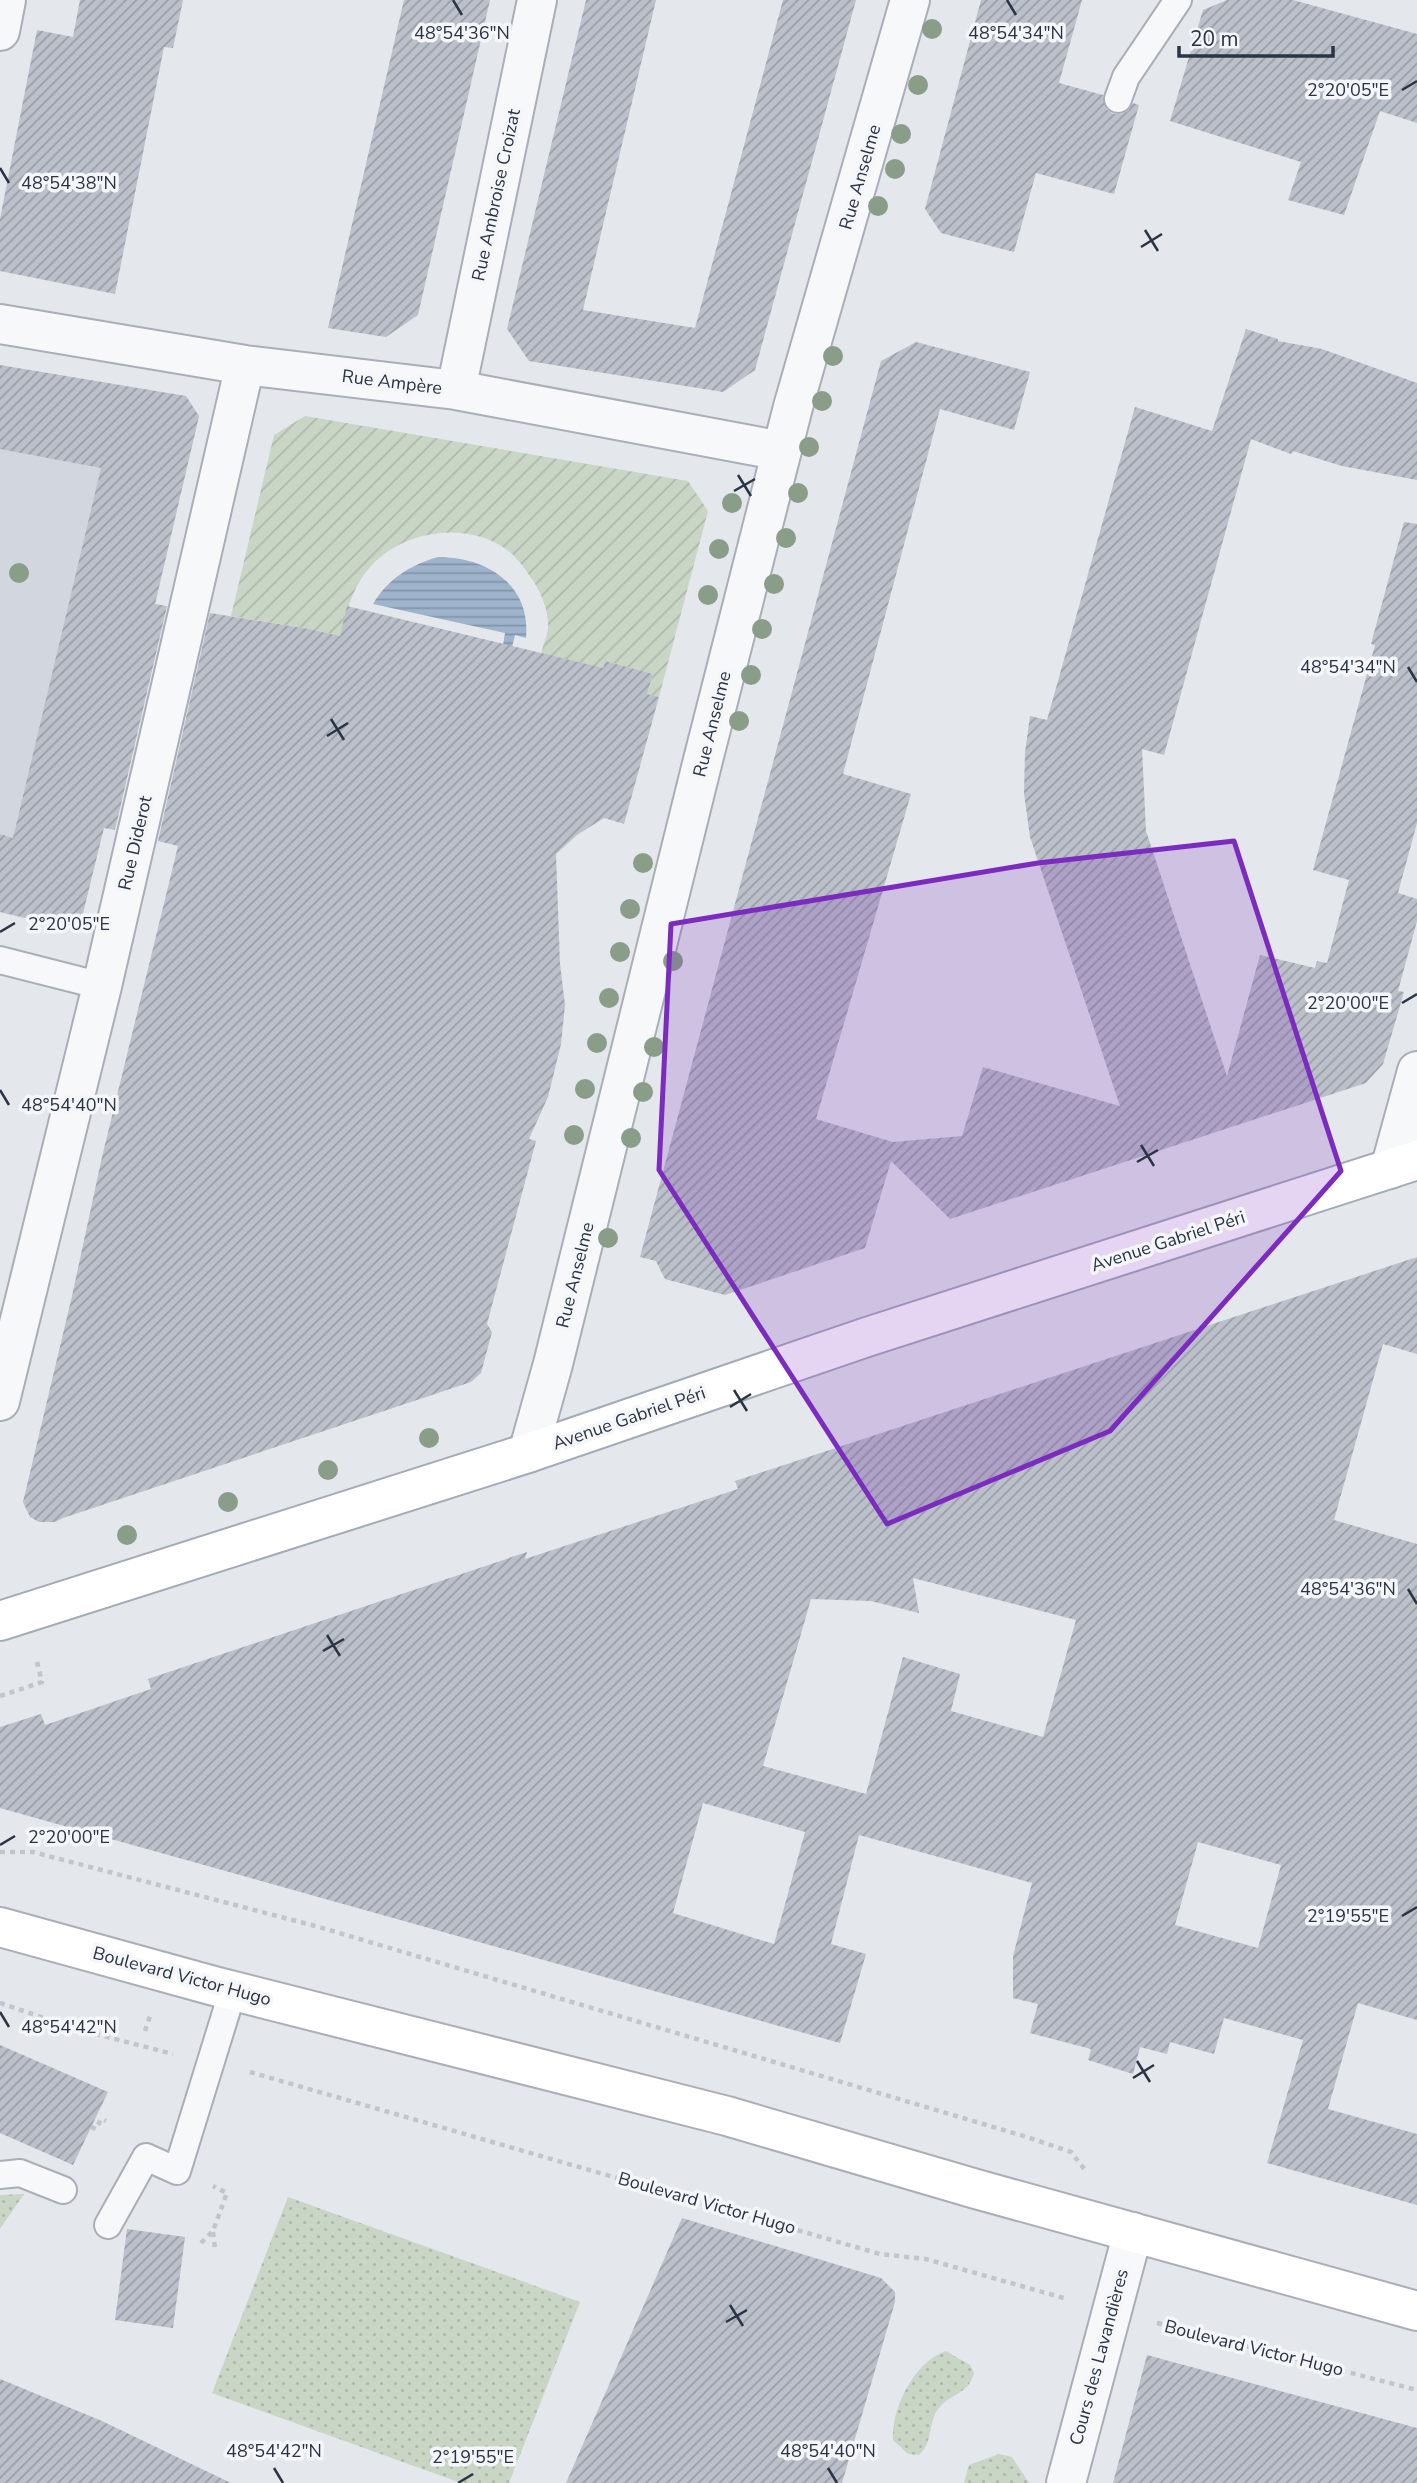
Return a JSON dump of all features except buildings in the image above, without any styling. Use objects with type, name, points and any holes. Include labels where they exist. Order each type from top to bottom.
[{"type":"main road","name":"Avenue Gabriel Péri","points":[[0,1621],[528,1453],[867,1337],[1404,1165]]},
{"type":"main road","name":"Boulevard Victor Hugo","points":[[0,1927],[233,1990],[727,2116],[1417,2311]]},
{"type":"street","points":[[0,31],[6,0]]},
{"type":"street","name":"Rue Ambroise Croizat","points":[[456,390],[537,0]]},
{"type":"street","name":"Rue Anselme","points":[[528,1453],[553,1364],[702,760],[782,451],[910,0]]},
{"type":"street","name":"Rue Ampère","points":[[0,324],[245,365],[456,390],[782,451]]},
{"type":"street","name":"Rue Diderot","points":[[0,1401],[102,986],[245,365]]},
{"type":"street","points":[[1404,1165],[1417,1071]]},
{"type":"street","name":"Cours des Lavandières","points":[[1066,2483],[1133,2232]]},
{"type":"lane","points":[[1118,99],[1126,77],[1178,0]]},
{"type":"lane","points":[[0,960],[102,986]]},
{"type":"lane","points":[[108,2225],[146,2157],[177,2171],[233,1990]]},
{"type":"lane","points":[[0,2175],[20,2173],[63,2189]]},
{"type":"path","points":[[0,1696],[42,1682]]},
{"type":"path","points":[[0,1852],[33,1852],[345,1935],[1027,2137],[1071,2152],[1087,2172]]},
{"type":"path","name":"Boulevard Victor Hugo","points":[[0,2003],[80,2030],[304,2087],[880,2254],[926,2259],[1111,2312],[1417,2389]]},
{"type":"path","points":[[91,2127],[96,2129],[101,2119],[106,2121]]},
{"type":"path","points":[[177,2171],[227,2193],[213,2231],[201,2243]]},
{"type":"path","points":[[213,2231],[215,2249]]},
{"type":"highlighted area","points":[[1234,841],[1341,1171],[1110,1431],[887,1524],[659,1170],[671,924],[1038,863]]},
{"type":"shaded area","points":[[0,365],[199,416],[83,913],[63,927],[0,912]]},
{"type":"green space","points":[[305,416],[688,481],[708,511],[659,697],[647,694],[653,674],[605,661],[599,681],[541,654],[548,622],[537,587],[511,553],[494,542],[475,535],[435,534],[396,546],[366,572],[356,587],[340,636],[231,616],[274,435]]},
{"type":"green space","points":[[24,2194],[0,2229],[0,2195]]},
{"type":"green space","points":[[288,2197],[580,2302],[509,2483],[461,2483],[212,2393]]},
{"type":"green space","points":[[946,2351],[970,2365],[974,2373],[968,2386],[944,2403],[935,2414],[924,2450],[919,2455],[908,2454],[893,2440],[893,2427],[901,2400],[907,2387],[924,2365]]},
{"type":"green space","points":[[999,2454],[1012,2457],[1029,2483],[964,2483],[969,2465]]},
{"type":"water","points":[[438,557],[473,562],[502,577],[521,603],[526,619],[526,638],[515,635],[512,647],[503,645],[505,633],[373,604],[401,574]]}]
